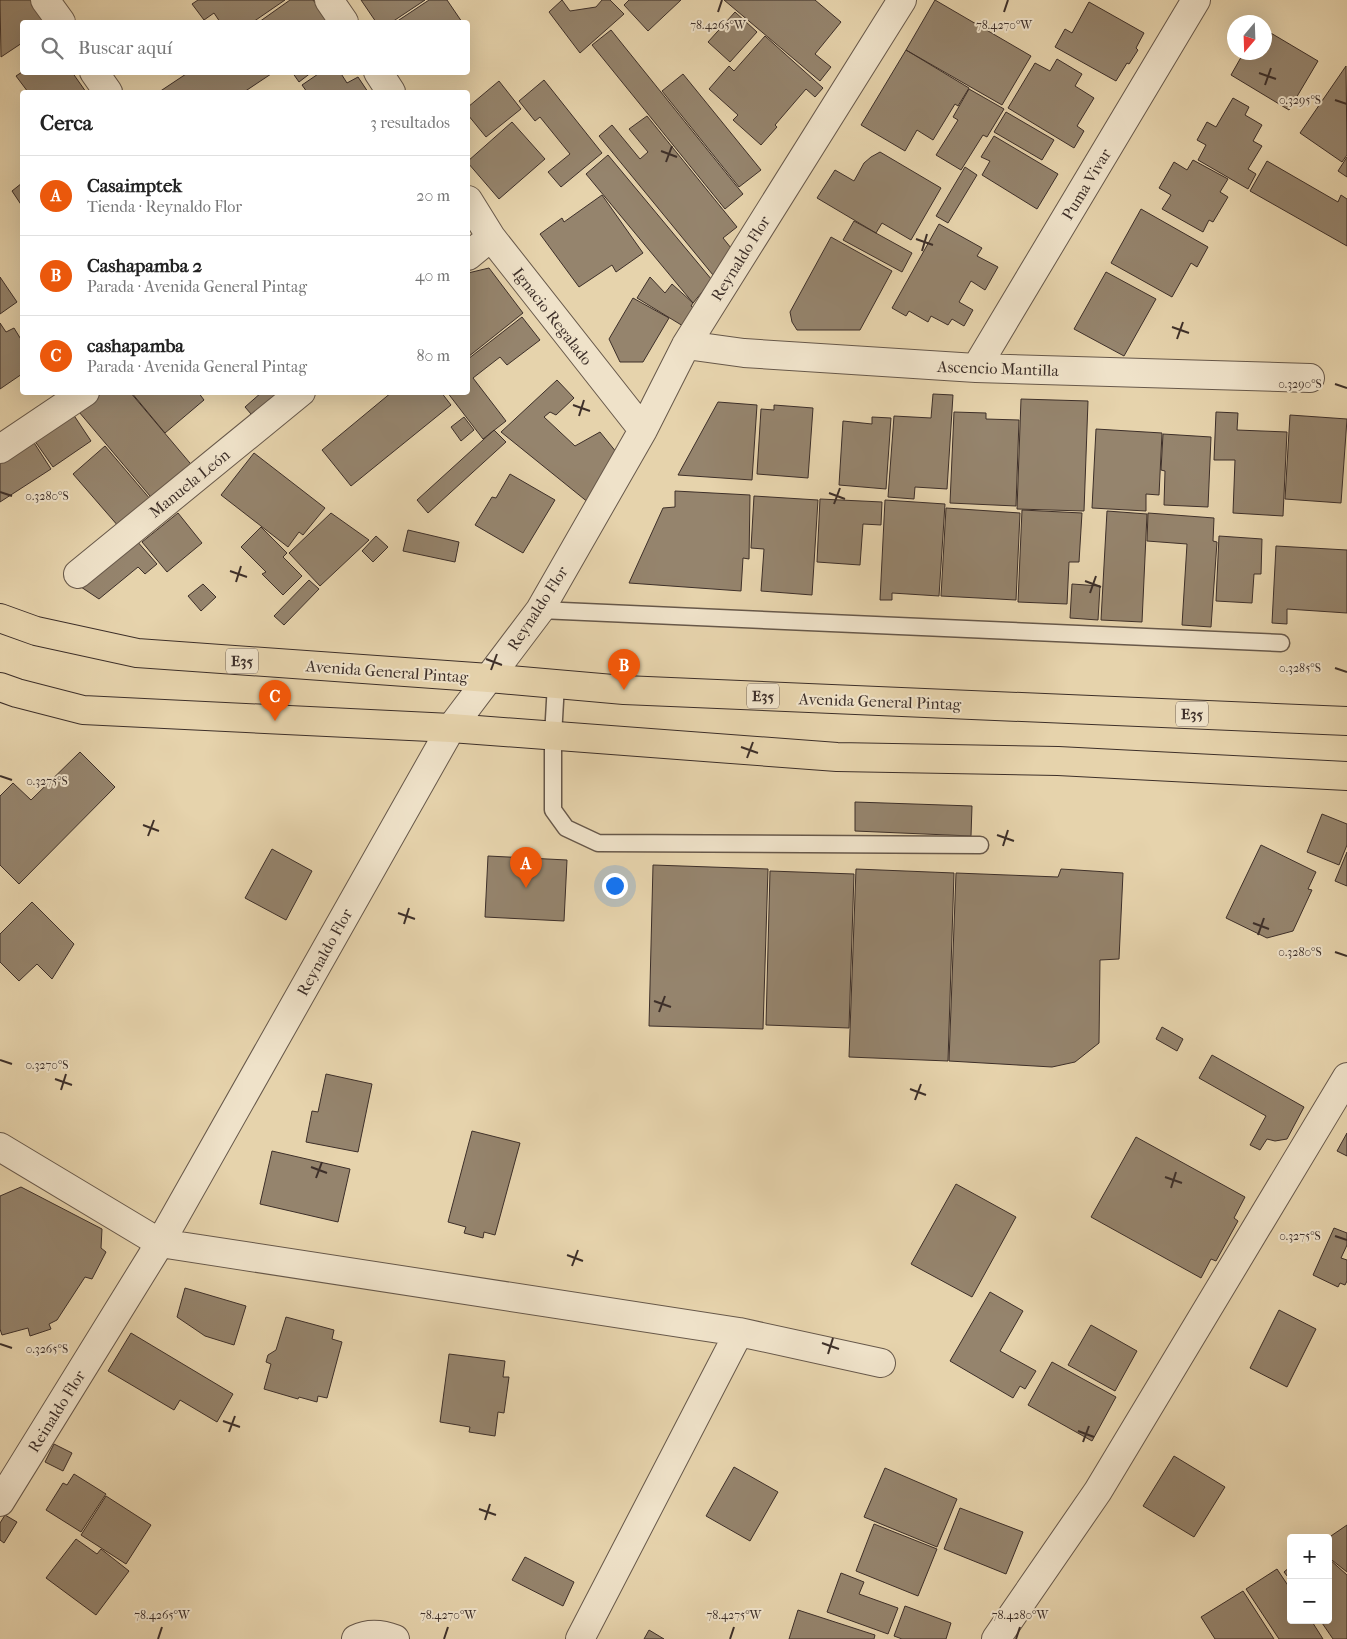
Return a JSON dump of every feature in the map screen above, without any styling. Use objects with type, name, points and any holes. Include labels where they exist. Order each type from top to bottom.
[{"type":"highway","name":"Avenida General Pintag","points":[[0,618],[36,631],[137,654],[489,678],[624,690],[1347,720]]},
{"type":"highway","points":[[0,687],[83,710],[451,728],[837,757],[1058,761],[1347,776]]},
{"type":"street","points":[[45,0],[59,20]]},
{"type":"street","points":[[329,0],[343,20]]},
{"type":"street","name":"Reynaldo Flor","points":[[160,1243],[451,728],[540,610],[643,430],[686,345],[902,0]]},
{"type":"street","name":"Puma Vivar","points":[[976,368],[1196,0]]},
{"type":"street","points":[[96,75],[107,90]]},
{"type":"street","points":[[380,75],[390,90]]},
{"type":"street","name":"Ignacio Regalado","points":[[470,203],[491,237],[643,430]]},
{"type":"street","points":[[470,254],[491,237]]},
{"type":"street","name":"Ascencio Mantilla","points":[[686,345],[744,354],[976,368],[1310,378]]},
{"type":"street","points":[[0,448],[80,395]]},
{"type":"street","name":"Manuela León","points":[[78,574],[297,395]]},
{"type":"street","points":[[996,1639],[1098,1491],[1347,1077]]},
{"type":"street","points":[[0,1148],[160,1243],[739,1332],[882,1362]]},
{"type":"street","name":"Reinaldo Flor","points":[[0,1502],[160,1243]]},
{"type":"street","points":[[580,1639],[739,1332]]},
{"type":"street","points":[[356,1639],[364,1635],[384,1635],[395,1639]]},
{"type":"lane","points":[[540,610],[1281,643]]},
{"type":"lane","points":[[556,684],[553,736],[553,810],[566,828],[598,843],[980,845]]},
{"type":"building","points":[[0,0],[37,0],[51,20],[20,20],[20,44],[1,57]]},
{"type":"building","points":[[198,0],[285,0],[256,20],[219,20],[214,13],[204,20],[192,4]]},
{"type":"building","points":[[290,0],[313,0],[328,20],[262,20]]},
{"type":"building","points":[[361,0],[425,0],[395,20],[375,20]]},
{"type":"building","points":[[429,0],[447,0],[461,20],[399,20]]},
{"type":"building","points":[[562,0],[570,11],[596,7],[602,0],[610,0],[624,14],[580,53],[549,12]]},
{"type":"building","points":[[629,0],[681,0],[648,31],[624,5]]},
{"type":"building","points":[[724,0],[815,0],[841,22],[815,54],[831,67],[820,81]]},
{"type":"building","points":[[935,0],[1031,56],[1002,105],[906,50]]},
{"type":"building","points":[[1089,2],[1144,33],[1136,48],[1138,50],[1116,81],[1055,47],[1065,29],[1072,33]]},
{"type":"building","points":[[735,12],[757,32],[730,62],[708,42]]},
{"type":"building","points":[[611,30],[743,194],[725,209],[592,45]]},
{"type":"building","points":[[1272,34],[1318,61],[1289,110],[1231,75],[1239,60],[1272,60]]},
{"type":"building","points":[[765,36],[823,88],[815,97],[806,89],[775,125],[777,127],[761,145],[733,120],[738,115],[709,89],[729,66],[734,71]]},
{"type":"building","points":[[906,50],[969,88],[958,106],[955,104],[933,140],[917,130],[905,151],[861,125]]},
{"type":"building","points":[[1057,59],[1082,74],[1075,86],[1094,98],[1077,126],[1084,131],[1074,148],[1008,108],[1035,63],[1050,71]]},
{"type":"building","points":[[1346,66],[1347,155],[1342,162],[1300,133]]},
{"type":"building","points":[[20,73],[20,75],[74,75],[85,90],[26,90],[16,76]]},
{"type":"building","points":[[683,74],[761,170],[739,187],[662,91]]},
{"type":"building","points":[[184,75],[270,75],[247,90],[162,90]]},
{"type":"building","points":[[294,75],[308,75],[299,82]]},
{"type":"building","points":[[317,75],[342,75],[347,83],[358,77],[367,90],[306,90],[302,85]]},
{"type":"building","points":[[544,80],[602,153],[561,187],[548,172],[570,154],[540,117],[535,121],[519,101]]},
{"type":"building","points":[[499,81],[521,109],[486,137],[470,117],[470,105]]},
{"type":"building","points":[[969,89],[1004,109],[987,137],[983,135],[961,170],[936,155],[958,120],[953,117]]},
{"type":"building","points":[[1233,98],[1249,107],[1245,115],[1262,125],[1253,141],[1262,146],[1248,169],[1256,174],[1248,189],[1198,160],[1206,145],[1197,140],[1207,122],[1216,127]]},
{"type":"building","points":[[1006,112],[1054,140],[1042,160],[994,132]]},
{"type":"building","points":[[647,116],[737,227],[723,238],[731,248],[713,275],[599,136],[612,125],[640,159],[648,152],[629,129]]},
{"type":"building","points":[[512,122],[545,159],[499,199],[470,165],[470,159]]},
{"type":"building","points":[[994,136],[1058,174],[1037,209],[982,175],[990,161],[981,157]]},
{"type":"building","points":[[880,152],[941,188],[911,240],[882,223],[876,233],[817,198],[835,170],[854,181],[864,163]]},
{"type":"building","points":[[608,155],[712,280],[693,303],[586,174]]},
{"type":"building","points":[[1347,157],[1347,177],[1338,171]]},
{"type":"building","points":[[1193,160],[1228,179],[1220,192],[1228,197],[1213,222],[1209,220],[1203,232],[1162,209],[1171,195],[1159,188],[1174,162],[1187,170]]},
{"type":"building","points":[[1267,161],[1338,202],[1341,195],[1347,199],[1347,246],[1250,191]]},
{"type":"building","points":[[965,167],[977,175],[948,223],[936,216]]},
{"type":"building","points":[[20,185],[20,203],[12,191]]},
{"type":"building","points":[[602,195],[643,253],[616,272],[612,265],[579,287],[540,234],[562,218],[564,222]]},
{"type":"building","points":[[1141,209],[1208,247],[1197,267],[1191,263],[1172,297],[1111,263]]},
{"type":"building","points":[[854,221],[912,253],[902,272],[843,240]]},
{"type":"building","points":[[939,224],[982,248],[977,256],[998,267],[985,290],[971,281],[959,302],[973,310],[964,326],[952,319],[948,325],[931,316],[928,322],[909,311],[906,316],[892,308]]},
{"type":"building","points":[[831,237],[892,271],[860,330],[797,330],[792,322],[790,312]]},
{"type":"building","points":[[489,268],[523,313],[470,355],[470,273]]},
{"type":"building","points":[[1106,272],[1156,299],[1124,356],[1074,329]]},
{"type":"building","points":[[0,277],[17,302],[0,314]]},
{"type":"building","points":[[650,277],[665,293],[672,284],[693,303],[691,306],[695,309],[683,326],[637,298]]},
{"type":"building","points":[[633,298],[669,318],[643,362],[620,362],[609,339]]},
{"type":"building","points":[[522,317],[540,340],[507,365],[500,357],[473,378],[506,421],[483,439],[449,395],[470,395],[470,357]]},
{"type":"building","points":[[0,323],[6,332],[14,328],[20,338],[20,375],[0,389]]},
{"type":"building","points":[[557,380],[574,398],[556,415],[550,412],[544,417],[575,446],[600,432],[617,453],[589,503],[501,432]]},
{"type":"building","points":[[933,394],[953,395],[947,489],[915,487],[914,499],[888,497],[894,416],[931,418]]},
{"type":"building","points":[[99,395],[133,395],[195,469],[155,502],[79,412]]},
{"type":"building","points":[[133,395],[200,395],[204,400],[165,433]]},
{"type":"building","points":[[259,395],[287,395],[257,421],[245,407]]},
{"type":"building","points":[[388,395],[443,395],[451,405],[351,486],[322,450]]},
{"type":"building","points":[[1021,399],[1088,401],[1084,511],[1017,509]]},
{"type":"building","points":[[718,402],[757,405],[752,480],[678,475]]},
{"type":"building","points":[[774,405],[813,408],[808,478],[757,474],[761,409],[774,410]]},
{"type":"building","points":[[71,411],[91,441],[53,467],[32,437]]},
{"type":"building","points":[[954,412],[986,413],[986,419],[1019,420],[1016,506],[950,503]]},
{"type":"building","points":[[1216,412],[1238,413],[1237,430],[1287,432],[1283,516],[1233,513],[1235,460],[1214,460]]},
{"type":"building","points":[[1290,415],[1347,419],[1341,503],[1285,499]]},
{"type":"building","points":[[464,417],[474,430],[461,441],[451,427]]},
{"type":"building","points":[[872,417],[891,418],[886,489],[839,485],[843,421],[872,424]]},
{"type":"building","points":[[1096,429],[1162,433],[1159,495],[1146,494],[1146,511],[1092,508]]},
{"type":"building","points":[[494,430],[506,442],[428,513],[417,500]]},
{"type":"building","points":[[1163,434],[1211,437],[1208,507],[1164,505],[1165,471],[1161,470]]},
{"type":"building","points":[[31,438],[51,469],[0,502],[0,458]]},
{"type":"building","points":[[105,446],[151,500],[119,527],[73,474]]},
{"type":"building","points":[[254,453],[325,508],[303,535],[299,532],[288,547],[221,495]]},
{"type":"building","points":[[510,474],[555,500],[523,553],[475,525],[492,497],[496,498]]},
{"type":"building","points":[[675,491],[750,495],[749,559],[743,558],[741,591],[629,583],[663,508],[675,507]]},
{"type":"building","points":[[754,496],[818,500],[812,595],[761,591],[764,549],[751,548]]},
{"type":"building","points":[[820,499],[882,502],[881,525],[863,524],[860,565],[817,562]]},
{"type":"building","points":[[885,500],[945,504],[939,596],[892,593],[892,600],[880,600]]},
{"type":"building","points":[[946,508],[1020,513],[1016,600],[941,596]]},
{"type":"building","points":[[1022,510],[1082,513],[1079,562],[1069,562],[1067,604],[1018,602]]},
{"type":"building","points":[[1107,511],[1147,514],[1142,622],[1101,620]]},
{"type":"building","points":[[178,513],[202,543],[167,572],[142,542]]},
{"type":"building","points":[[331,513],[369,540],[320,586],[289,553]]},
{"type":"building","points":[[1148,513],[1214,518],[1213,541],[1217,542],[1211,627],[1182,625],[1187,544],[1147,541]]},
{"type":"building","points":[[261,527],[287,553],[283,557],[302,576],[283,595],[262,574],[266,572],[241,547]]},
{"type":"building","points":[[408,530],[459,542],[455,562],[403,551]]},
{"type":"building","points":[[376,536],[388,547],[373,562],[362,551]]},
{"type":"building","points":[[1219,536],[1262,539],[1261,574],[1254,574],[1252,603],[1216,601]]},
{"type":"building","points":[[136,540],[157,564],[145,574],[138,567],[99,599],[81,587]]},
{"type":"building","points":[[1276,546],[1347,550],[1347,613],[1287,609],[1287,624],[1272,623]]},
{"type":"building","points":[[309,580],[319,589],[284,625],[274,616]]},
{"type":"building","points":[[203,584],[216,597],[201,611],[188,596]]},
{"type":"building","points":[[1072,584],[1100,586],[1098,620],[1070,618]]},
{"type":"building","points":[[80,752],[115,787],[19,884],[0,865],[0,796],[13,783],[31,800]]},
{"type":"building","points":[[855,802],[972,806],[971,836],[855,831]]},
{"type":"building","points":[[1322,814],[1347,824],[1347,845],[1339,865],[1307,852]]},
{"type":"building","points":[[1261,845],[1316,872],[1308,889],[1312,890],[1293,931],[1267,938],[1226,918]]},
{"type":"building","points":[[272,849],[312,871],[286,920],[245,898]]},
{"type":"building","points":[[1347,852],[1347,886],[1335,881]]},
{"type":"building","points":[[488,856],[567,860],[564,921],[485,917]]},
{"type":"building","points":[[653,865],[768,869],[763,1029],[649,1026]]},
{"type":"building","points":[[856,869],[954,873],[948,1061],[849,1057]]},
{"type":"building","points":[[1061,869],[1123,873],[1119,959],[1100,960],[1099,1043],[1075,1062],[1052,1067],[949,1061],[956,873],[1058,877]]},
{"type":"building","points":[[770,871],[854,874],[849,1028],[766,1025]]},
{"type":"building","points":[[32,902],[74,944],[52,979],[37,964],[19,981],[0,962],[0,934]]},
{"type":"building","points":[[1162,1027],[1183,1039],[1177,1051],[1156,1039]]},
{"type":"building","points":[[1212,1055],[1304,1107],[1287,1139],[1275,1141],[1267,1139],[1260,1150],[1250,1145],[1266,1116],[1199,1078]]},
{"type":"building","points":[[326,1074],[372,1084],[358,1152],[306,1142],[312,1111],[318,1112]]},
{"type":"building","points":[[472,1131],[520,1143],[495,1235],[484,1232],[483,1238],[464,1233],[466,1227],[448,1222]]},
{"type":"building","points":[[1347,1133],[1347,1156],[1337,1151]]},
{"type":"building","points":[[1136,1137],[1245,1197],[1234,1218],[1238,1221],[1216,1261],[1211,1259],[1201,1278],[1091,1217]]},
{"type":"building","points":[[272,1151],[350,1169],[338,1222],[260,1204]]},
{"type":"building","points":[[956,1184],[1016,1217],[972,1297],[911,1264]]},
{"type":"building","points":[[21,1187],[102,1229],[101,1248],[106,1252],[92,1279],[85,1277],[57,1320],[49,1324],[51,1329],[30,1336],[28,1328],[2,1335],[0,1329],[0,1196]]},
{"type":"building","points":[[1334,1228],[1347,1233],[1347,1245],[1341,1258],[1347,1260],[1347,1281],[1345,1285],[1340,1283],[1338,1287],[1313,1275]]},
{"type":"building","points":[[185,1288],[246,1306],[234,1345],[205,1336],[177,1317]]},
{"type":"building","points":[[990,1292],[1023,1311],[1000,1351],[1036,1371],[1025,1389],[1020,1386],[1013,1398],[950,1361]]},
{"type":"building","points":[[1279,1310],[1316,1329],[1287,1387],[1250,1368]]},
{"type":"building","points":[[286,1317],[334,1330],[332,1339],[342,1342],[327,1398],[318,1396],[317,1402],[299,1397],[298,1399],[264,1389],[271,1364],[266,1362],[268,1355],[276,1350]]},
{"type":"building","points":[[1091,1325],[1137,1351],[1115,1391],[1068,1365]]},
{"type":"building","points":[[131,1333],[233,1394],[217,1422],[180,1400],[174,1410],[108,1371]]},
{"type":"building","points":[[449,1354],[505,1361],[503,1377],[509,1377],[504,1413],[498,1412],[495,1436],[469,1432],[470,1427],[440,1422]]},
{"type":"building","points":[[1052,1362],[1116,1397],[1092,1441],[1028,1405]]},
{"type":"building","points":[[54,1444],[72,1453],[63,1471],[45,1462]]},
{"type":"building","points":[[1174,1456],[1225,1487],[1194,1537],[1143,1506]]},
{"type":"building","points":[[734,1467],[778,1492],[750,1541],[706,1516]]},
{"type":"building","points":[[885,1468],[957,1499],[937,1547],[864,1517]]},
{"type":"building","points":[[74,1474],[106,1494],[81,1532],[46,1510],[63,1483],[67,1485]]},
{"type":"building","points":[[106,1496],[151,1525],[126,1564],[81,1535]]},
{"type":"building","points":[[960,1508],[1023,1532],[1006,1574],[944,1549]]},
{"type":"building","points":[[5,1515],[17,1522],[4,1543],[0,1540],[0,1523]]},
{"type":"building","points":[[874,1524],[937,1549],[918,1596],[856,1571]]},
{"type":"building","points":[[1347,1525],[1347,1572],[1332,1560],[1332,1535]]},
{"type":"building","points":[[76,1539],[97,1554],[101,1549],[129,1571],[96,1615],[46,1578]]},
{"type":"building","points":[[525,1557],[574,1582],[563,1606],[512,1580]]},
{"type":"building","points":[[1332,1562],[1347,1575],[1347,1639],[1333,1639],[1323,1624],[1332,1624]]},
{"type":"building","points":[[1277,1569],[1287,1584],[1287,1624],[1314,1624],[1323,1639],[1279,1639],[1246,1589]]},
{"type":"building","points":[[841,1573],[864,1582],[859,1594],[898,1608],[888,1634],[827,1612]]},
{"type":"building","points":[[1243,1591],[1274,1639],[1215,1639],[1201,1617]]},
{"type":"building","points":[[905,1606],[951,1623],[946,1639],[902,1639],[894,1636]]},
{"type":"building","points":[[798,1610],[875,1635],[874,1639],[789,1639]]},
{"type":"building","points":[[649,1630],[664,1639],[644,1639]]},
{"type":"place","name":"Cashapamba 2","points":[[624,690]]},
{"type":"place","name":"cashapamba","points":[[275,721]]},
{"type":"place","name":"Casaimptek","points":[[526,888]]}]
